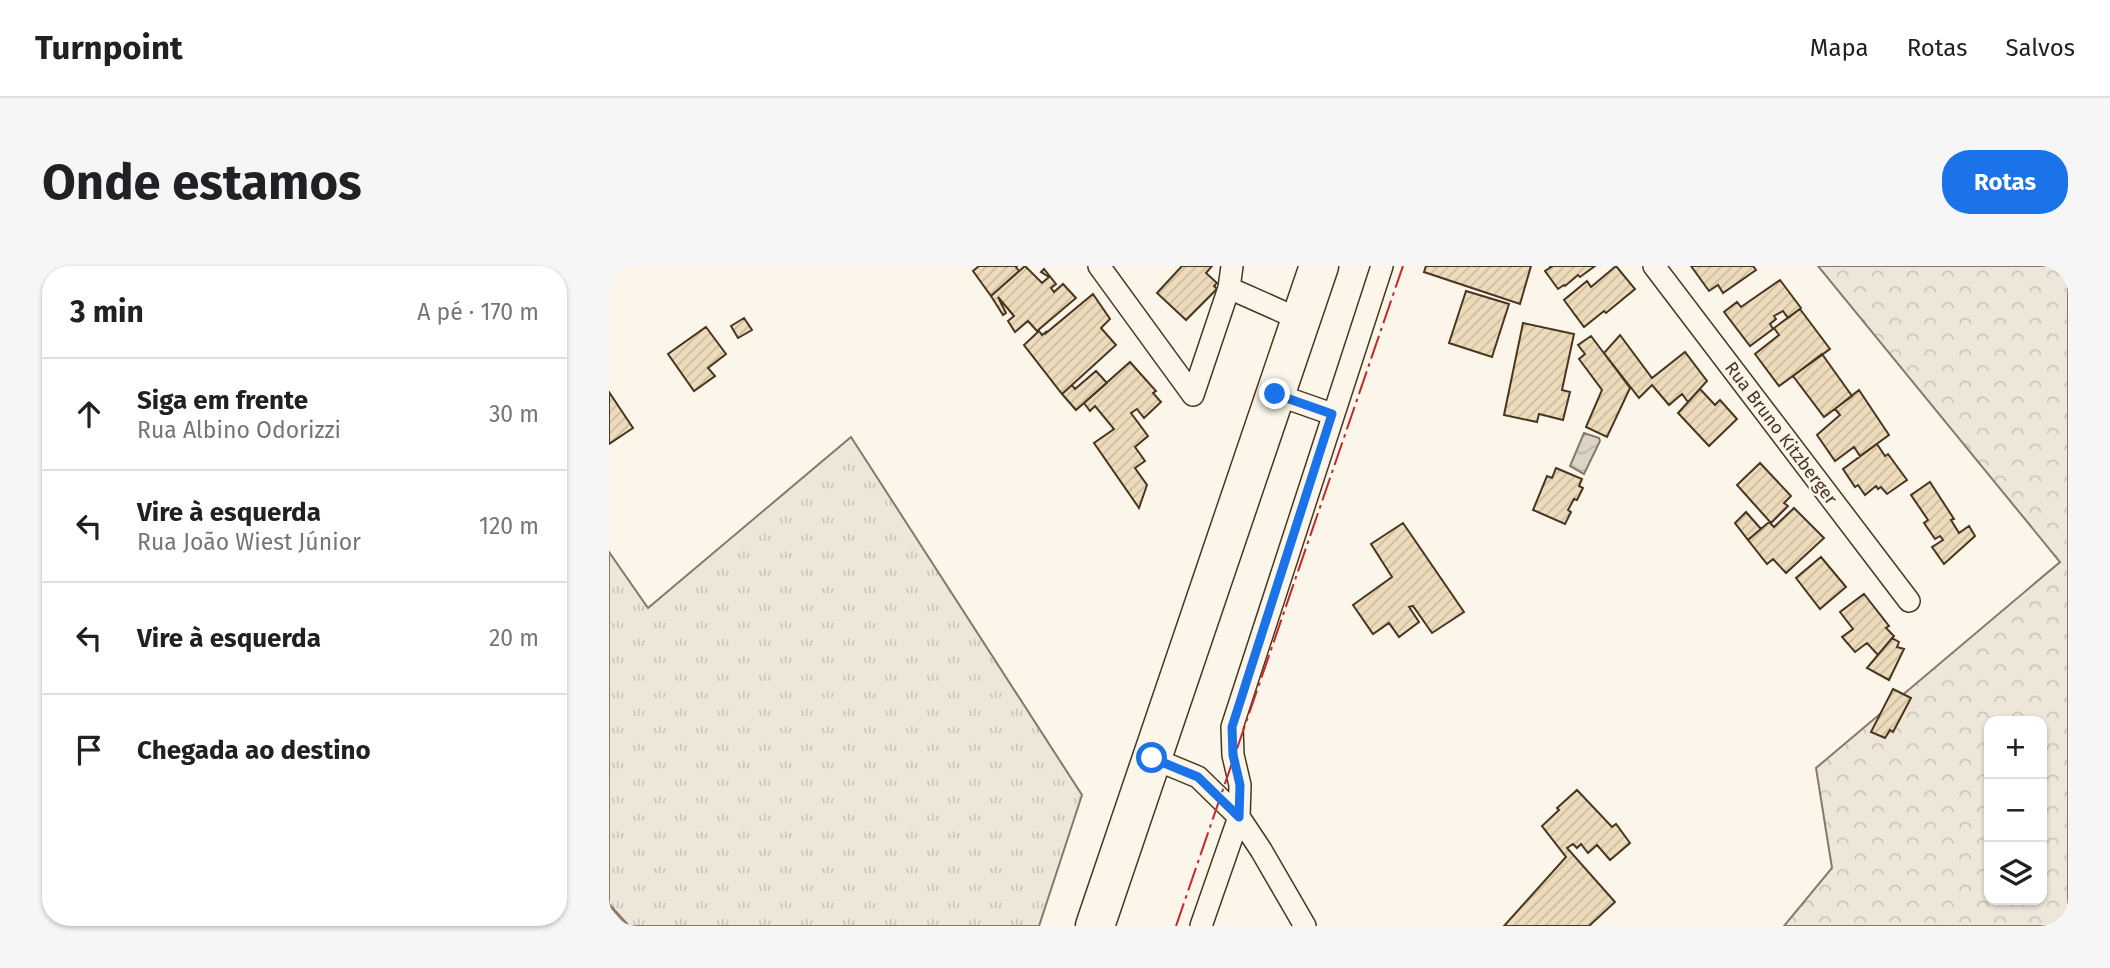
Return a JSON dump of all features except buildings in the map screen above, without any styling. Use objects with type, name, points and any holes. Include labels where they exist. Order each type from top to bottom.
[{"type":"highway","points":[[1095,926],[1319,266]]},
{"type":"street","points":[[1099,266],[1193,395],[1229,288],[1233,266]]},
{"type":"street","points":[[1201,926],[1239,817],[1240,785],[1233,755],[1232,727],[1382,266]]},
{"type":"street","name":"Rua Bruno Kitzberger","points":[[1654,266],[1909,601]]},
{"type":"street","points":[[1229,288],[1301,320]]},
{"type":"street","points":[[1275,394],[1332,414]]},
{"type":"street","points":[[1152,758],[1198,777],[1239,817],[1305,926]]},
{"type":"green space","points":[[1818,266],[2068,266],[2068,926],[1784,926],[1832,868],[1816,768],[2060,562]]},
{"type":"green space","points":[[851,437],[1082,795],[1039,926],[629,926],[609,904],[609,552],[648,608]]},
{"type":"green space","points":[[609,905],[628,926],[609,926]]},
{"type":"water","points":[[1584,433],[1599,438],[1600,441],[1584,474],[1570,466]]},
{"type":"power","points":[[1176,926],[1403,266]]},
{"type":"route","points":[[1152,758],[1198,777],[1239,817],[1240,785],[1233,755],[1232,727],[1332,414],[1275,394]]}]
